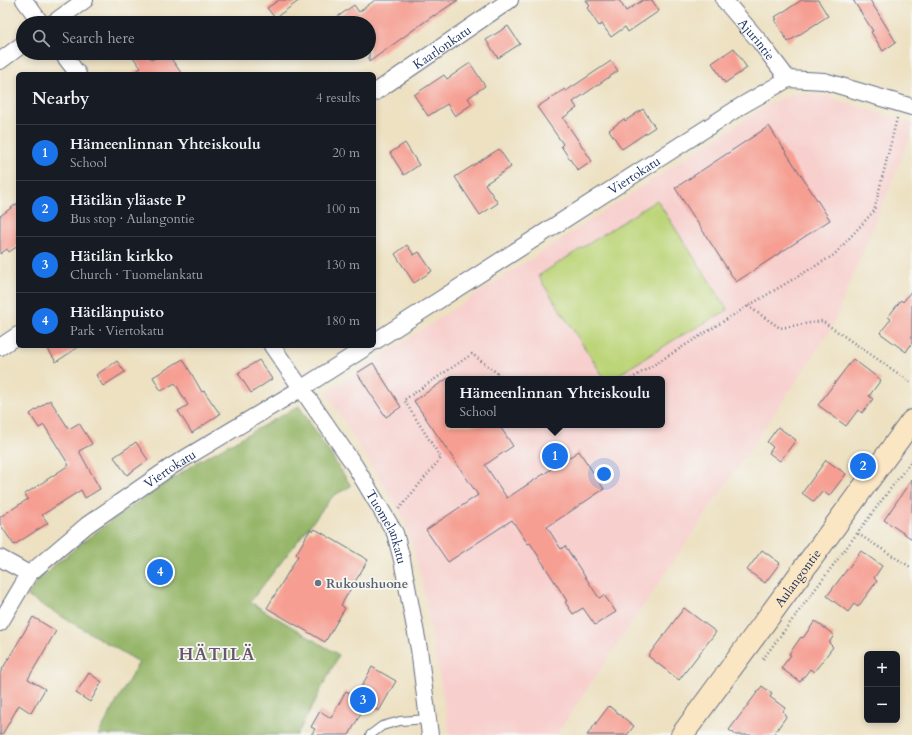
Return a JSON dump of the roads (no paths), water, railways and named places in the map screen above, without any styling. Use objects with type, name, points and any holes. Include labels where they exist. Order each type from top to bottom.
[{"type":"main road","name":"Aulangontie","points":[[682,735],[912,421]]},
{"type":"street","points":[[24,0],[36,16]]},
{"type":"street","points":[[63,16],[85,0]]},
{"type":"street","name":"Kaarlonkatu","points":[[376,92],[510,0]]},
{"type":"street","name":"Ajurintie","points":[[724,0],[760,42],[788,79]]},
{"type":"street","points":[[0,61],[16,49]]},
{"type":"street","points":[[67,60],[76,72]]},
{"type":"street","points":[[788,79],[824,81],[906,105]]},
{"type":"street","name":"Viertokatu","points":[[376,341],[734,110],[788,79]]},
{"type":"street","points":[[0,347],[16,336]]},
{"type":"street","name":"Tuomelankatu","points":[[273,348],[355,466],[395,533],[402,560],[419,649],[430,735]]},
{"type":"street","name":"Viertokatu","points":[[0,623],[29,574],[87,525],[172,466],[302,388],[365,348]]},
{"type":"street","points":[[0,558],[29,574]]},
{"type":"lane","points":[[370,735],[382,726],[400,721],[428,719]]},
{"type":"place","name":"Hämeenlinnan Yhteiskoulu","points":[[555,456]]},
{"type":"place","name":"Hätilän yläaste P","points":[[863,466]]},
{"type":"place","name":"Hätilänpuisto","points":[[160,572]]},
{"type":"place","name":"Rukoushuone","points":[[318,583]]},
{"type":"place","name":"Hätilän kirkko","points":[[363,700]]},
{"type":"district","name":"HÄTILÄ","points":[[217,654]]}]
